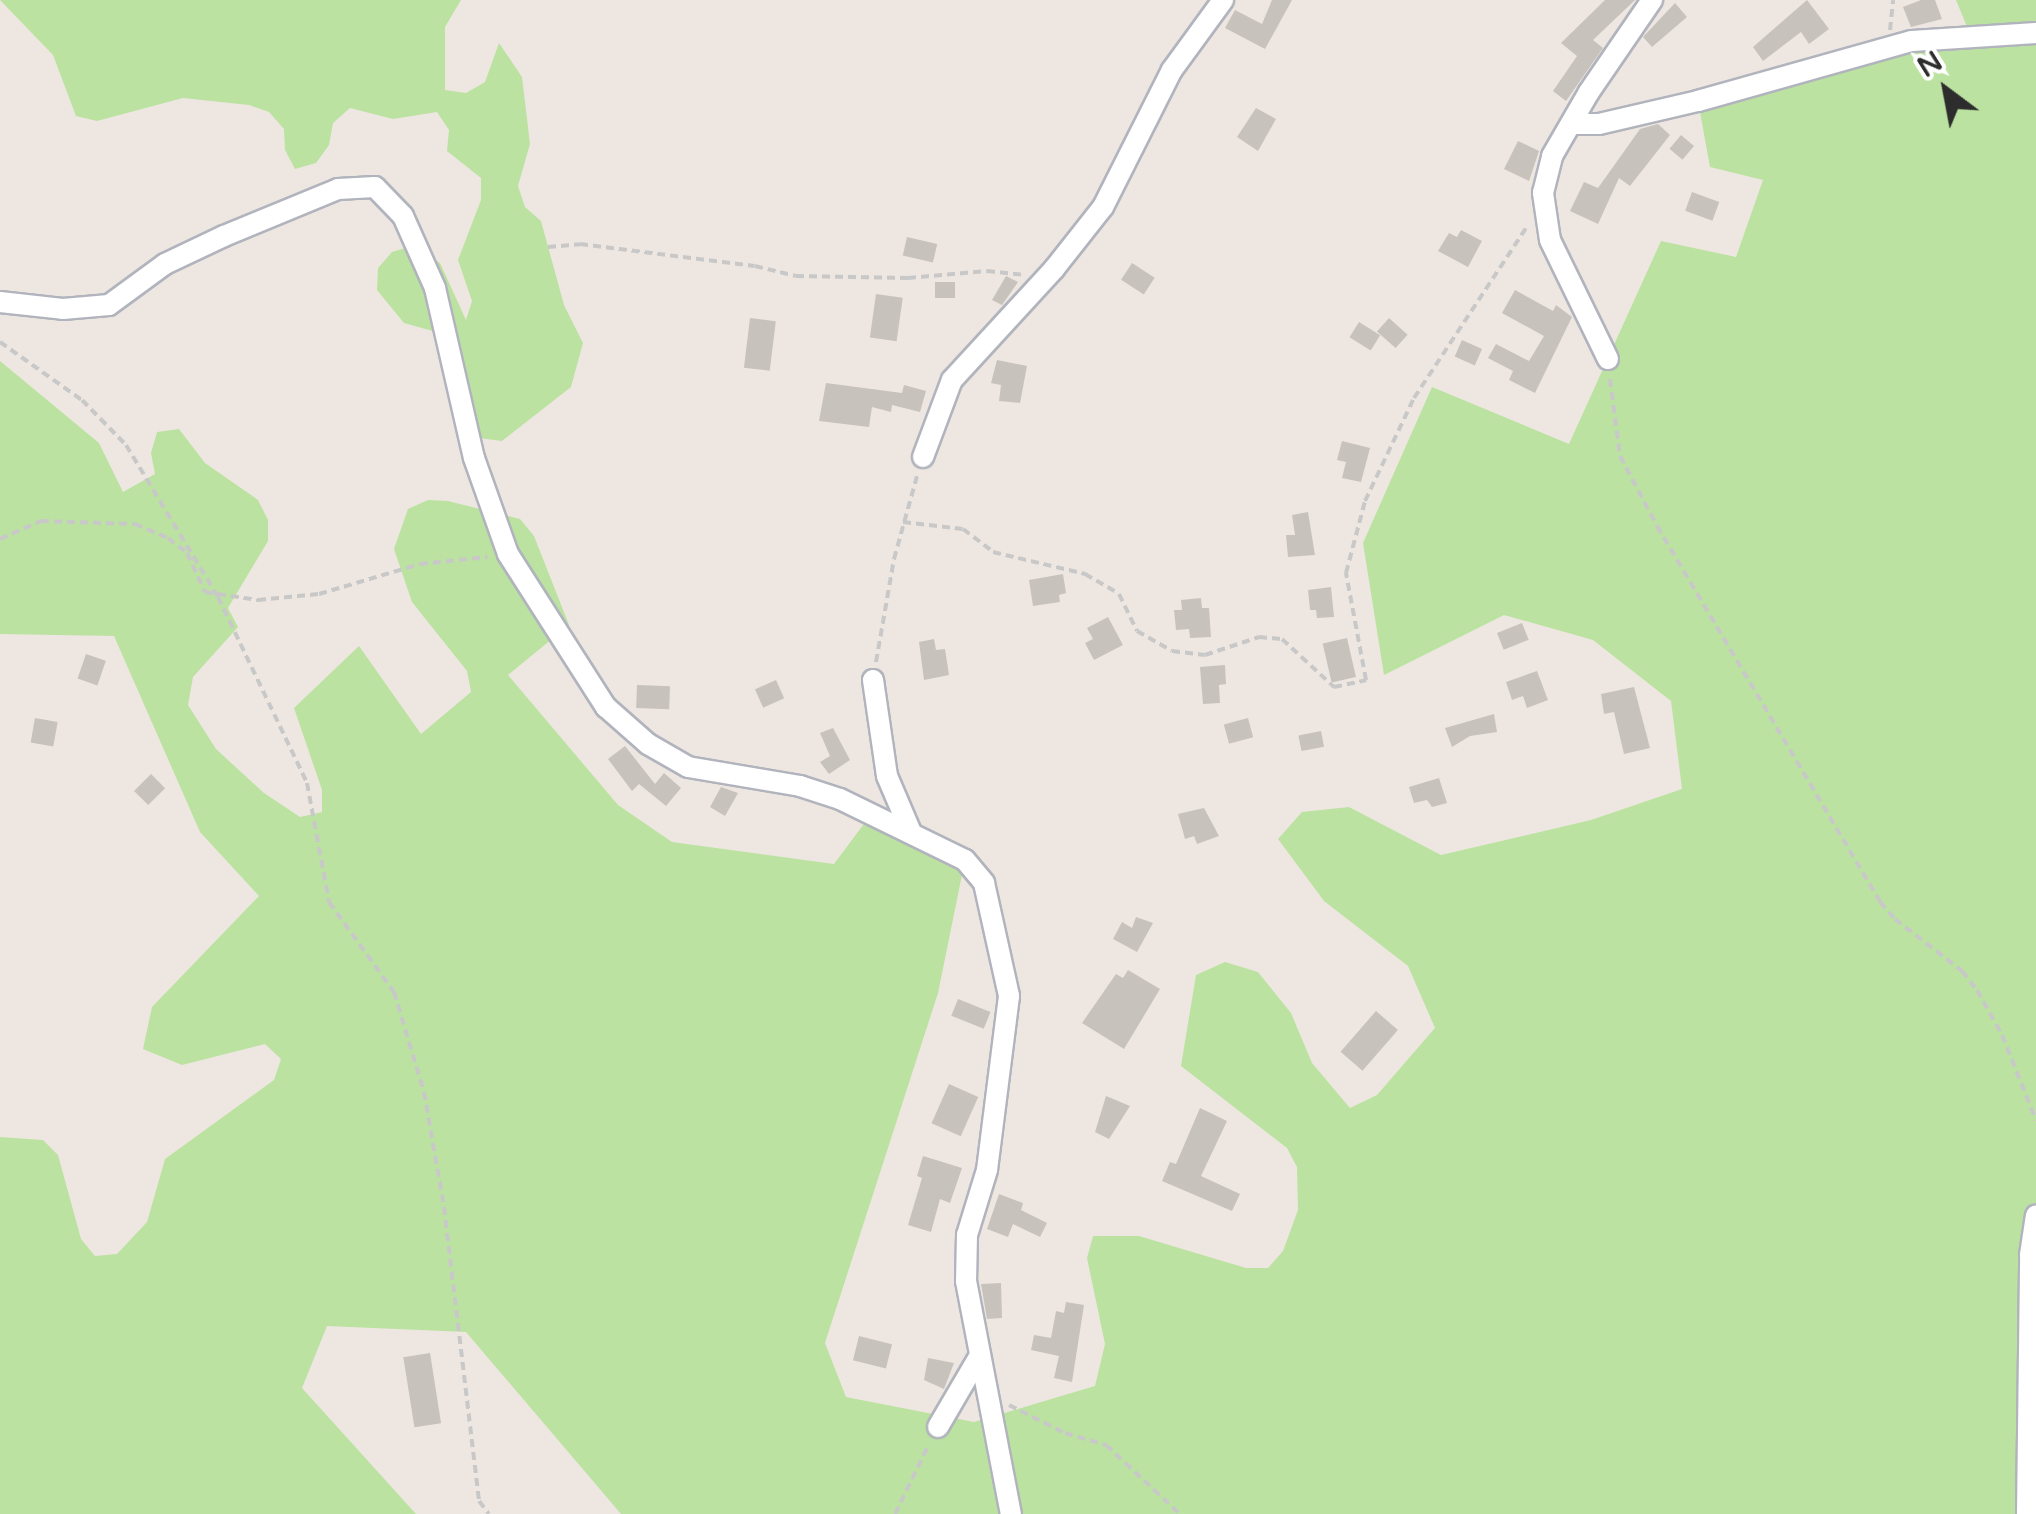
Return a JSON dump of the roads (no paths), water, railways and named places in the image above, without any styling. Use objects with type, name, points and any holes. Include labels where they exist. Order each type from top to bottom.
[{"type":"street","points":[[923,457],[952,380],[1043,281],[1103,206],[1172,70],[1223,0]]},
{"type":"street","points":[[1608,359],[1550,240],[1543,194],[1552,156],[1574,124],[1589,92],[1652,0]]},
{"type":"street","points":[[1574,124],[1599,124],[1698,101],[1896,46],[1970,35],[2036,34]]},
{"type":"street","points":[[0,302],[63,310],[108,305],[165,264],[224,236],[338,188],[375,187],[402,216],[435,288],[474,458],[508,554],[592,690],[628,729],[664,756],[688,767],[800,786],[910,830],[965,860],[984,883],[1009,996],[987,1170],[968,1235],[966,1282],[991,1397],[1010,1514]]},
{"type":"street","points":[[873,680],[887,776],[910,830]]},
{"type":"street","points":[[2027,1514],[2030,1254],[2036,1215]]},
{"type":"street","points":[[938,1427],[980,1355]]}]
